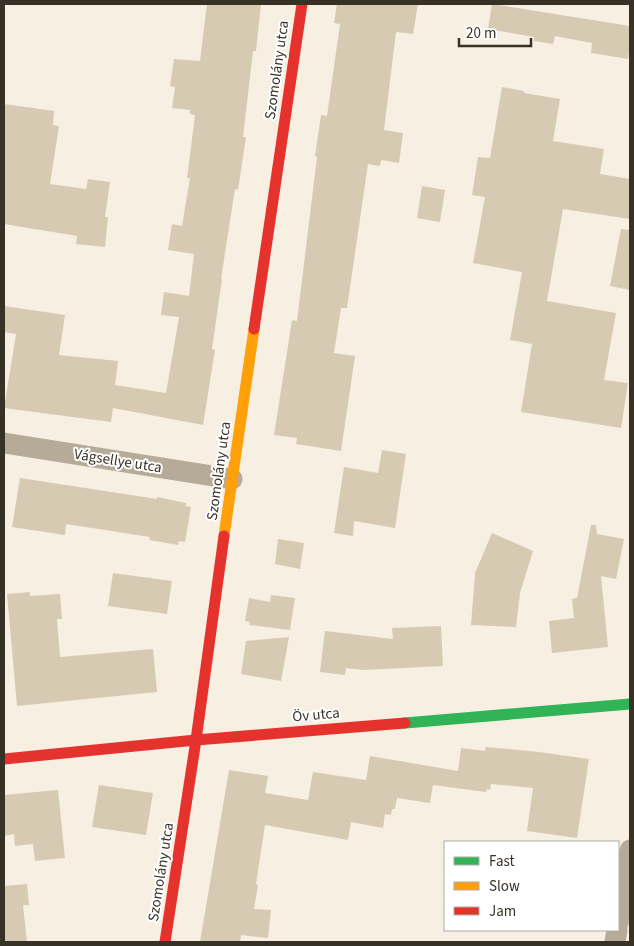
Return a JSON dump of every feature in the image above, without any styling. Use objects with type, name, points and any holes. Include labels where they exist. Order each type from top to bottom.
[{"type":"street","name":"Szomolány utca","points":[[165,942],[302,4]]},
{"type":"street","name":"Vágsellye utca","points":[[4,443],[232,480]]},
{"type":"street","name":"Öv utca","points":[[4,759],[196,740],[630,704]]},
{"type":"street","points":[[619,917],[630,850]]},
{"type":"building","points":[[207,4],[261,4],[256,51],[253,51],[243,137],[246,137],[238,190],[235,189],[221,279],[212,349],[215,350],[203,425],[113,408],[111,422],[4,408],[16,334],[4,332],[4,306],[65,315],[59,355],[118,361],[115,385],[166,393],[179,317],[161,315],[164,292],[189,296],[194,254],[168,250],[172,224],[182,226],[190,178],[187,178],[195,115],[190,114],[190,110],[172,108],[175,87],[170,86],[174,59],[200,61]]},
{"type":"building","points":[[337,4],[418,4],[413,34],[396,32],[384,130],[403,133],[399,163],[381,160],[380,166],[368,164],[347,308],[341,308],[334,353],[355,356],[341,451],[296,444],[297,438],[274,435],[292,320],[297,321],[321,115],[327,116],[340,24],[334,23]]},
{"type":"building","points":[[492,4],[630,26],[628,59],[591,53],[592,43],[555,36],[553,44],[534,41],[534,37],[488,29]]},
{"type":"building","points":[[502,87],[560,99],[553,141],[604,149],[600,174],[630,179],[630,219],[563,209],[547,301],[616,313],[604,380],[628,383],[621,428],[521,412],[532,344],[510,340],[522,272],[473,263],[485,197],[472,195],[478,157],[490,158]]},
{"type":"building","points":[[4,104],[54,111],[53,125],[59,126],[50,184],[86,189],[88,179],[110,182],[105,217],[108,217],[105,247],[76,244],[77,236],[4,224]]},
{"type":"building","points":[[422,186],[445,190],[440,222],[417,218]]},
{"type":"building","points":[[621,229],[630,230],[630,290],[610,286]]},
{"type":"building","points":[[382,450],[406,454],[395,528],[354,521],[353,536],[334,533],[344,467],[378,473]]},
{"type":"building","points":[[20,478],[157,499],[157,497],[186,503],[186,506],[191,507],[185,542],[179,541],[178,545],[149,540],[150,537],[66,524],[65,535],[12,527]]},
{"type":"building","points":[[591,525],[596,525],[597,534],[624,539],[616,579],[601,576],[608,647],[552,653],[549,621],[574,618],[572,599],[577,598]]},
{"type":"building","points":[[492,533],[533,551],[520,593],[516,627],[471,625],[475,573]]},
{"type":"building","points":[[278,539],[304,543],[300,569],[275,564]]},
{"type":"building","points":[[113,573],[172,581],[167,614],[108,606]]},
{"type":"building","points":[[30,592],[30,596],[60,594],[62,619],[57,619],[60,657],[153,649],[157,692],[17,706],[7,594]]},
{"type":"building","points":[[271,595],[295,598],[290,630],[249,625],[250,622],[245,621],[249,598],[270,602]]},
{"type":"building","points":[[441,626],[443,666],[363,670],[346,668],[345,675],[320,672],[325,631],[393,639],[392,628]]},
{"type":"building","points":[[289,637],[281,681],[241,674],[246,641]]},
{"type":"building","points":[[486,747],[589,759],[577,838],[527,831],[533,788],[491,784],[490,790],[487,789],[486,792],[433,785],[430,803],[397,798],[395,809],[392,809],[391,815],[385,814],[383,828],[351,822],[348,840],[265,825],[254,909],[271,910],[268,938],[241,935],[240,942],[200,942],[229,770],[268,776],[265,793],[308,800],[313,772],[366,780],[370,756],[458,771],[461,748],[485,751]]},
{"type":"building","points":[[99,785],[153,793],[146,835],[92,827]]},
{"type":"building","points":[[58,790],[65,858],[35,861],[33,844],[15,846],[14,834],[4,836],[4,795]]},
{"type":"building","points":[[27,884],[29,905],[23,905],[27,942],[4,942],[4,886]]},
{"type":"traffic: fast","points":[[405,723],[630,704]]},
{"type":"traffic: slow","points":[[224,536],[254,329]]},
{"type":"traffic: jam","points":[[254,329],[302,4]]},
{"type":"traffic: jam","points":[[165,942],[196,740],[224,536]]},
{"type":"traffic: jam","points":[[4,759],[196,740],[405,723]]}]
